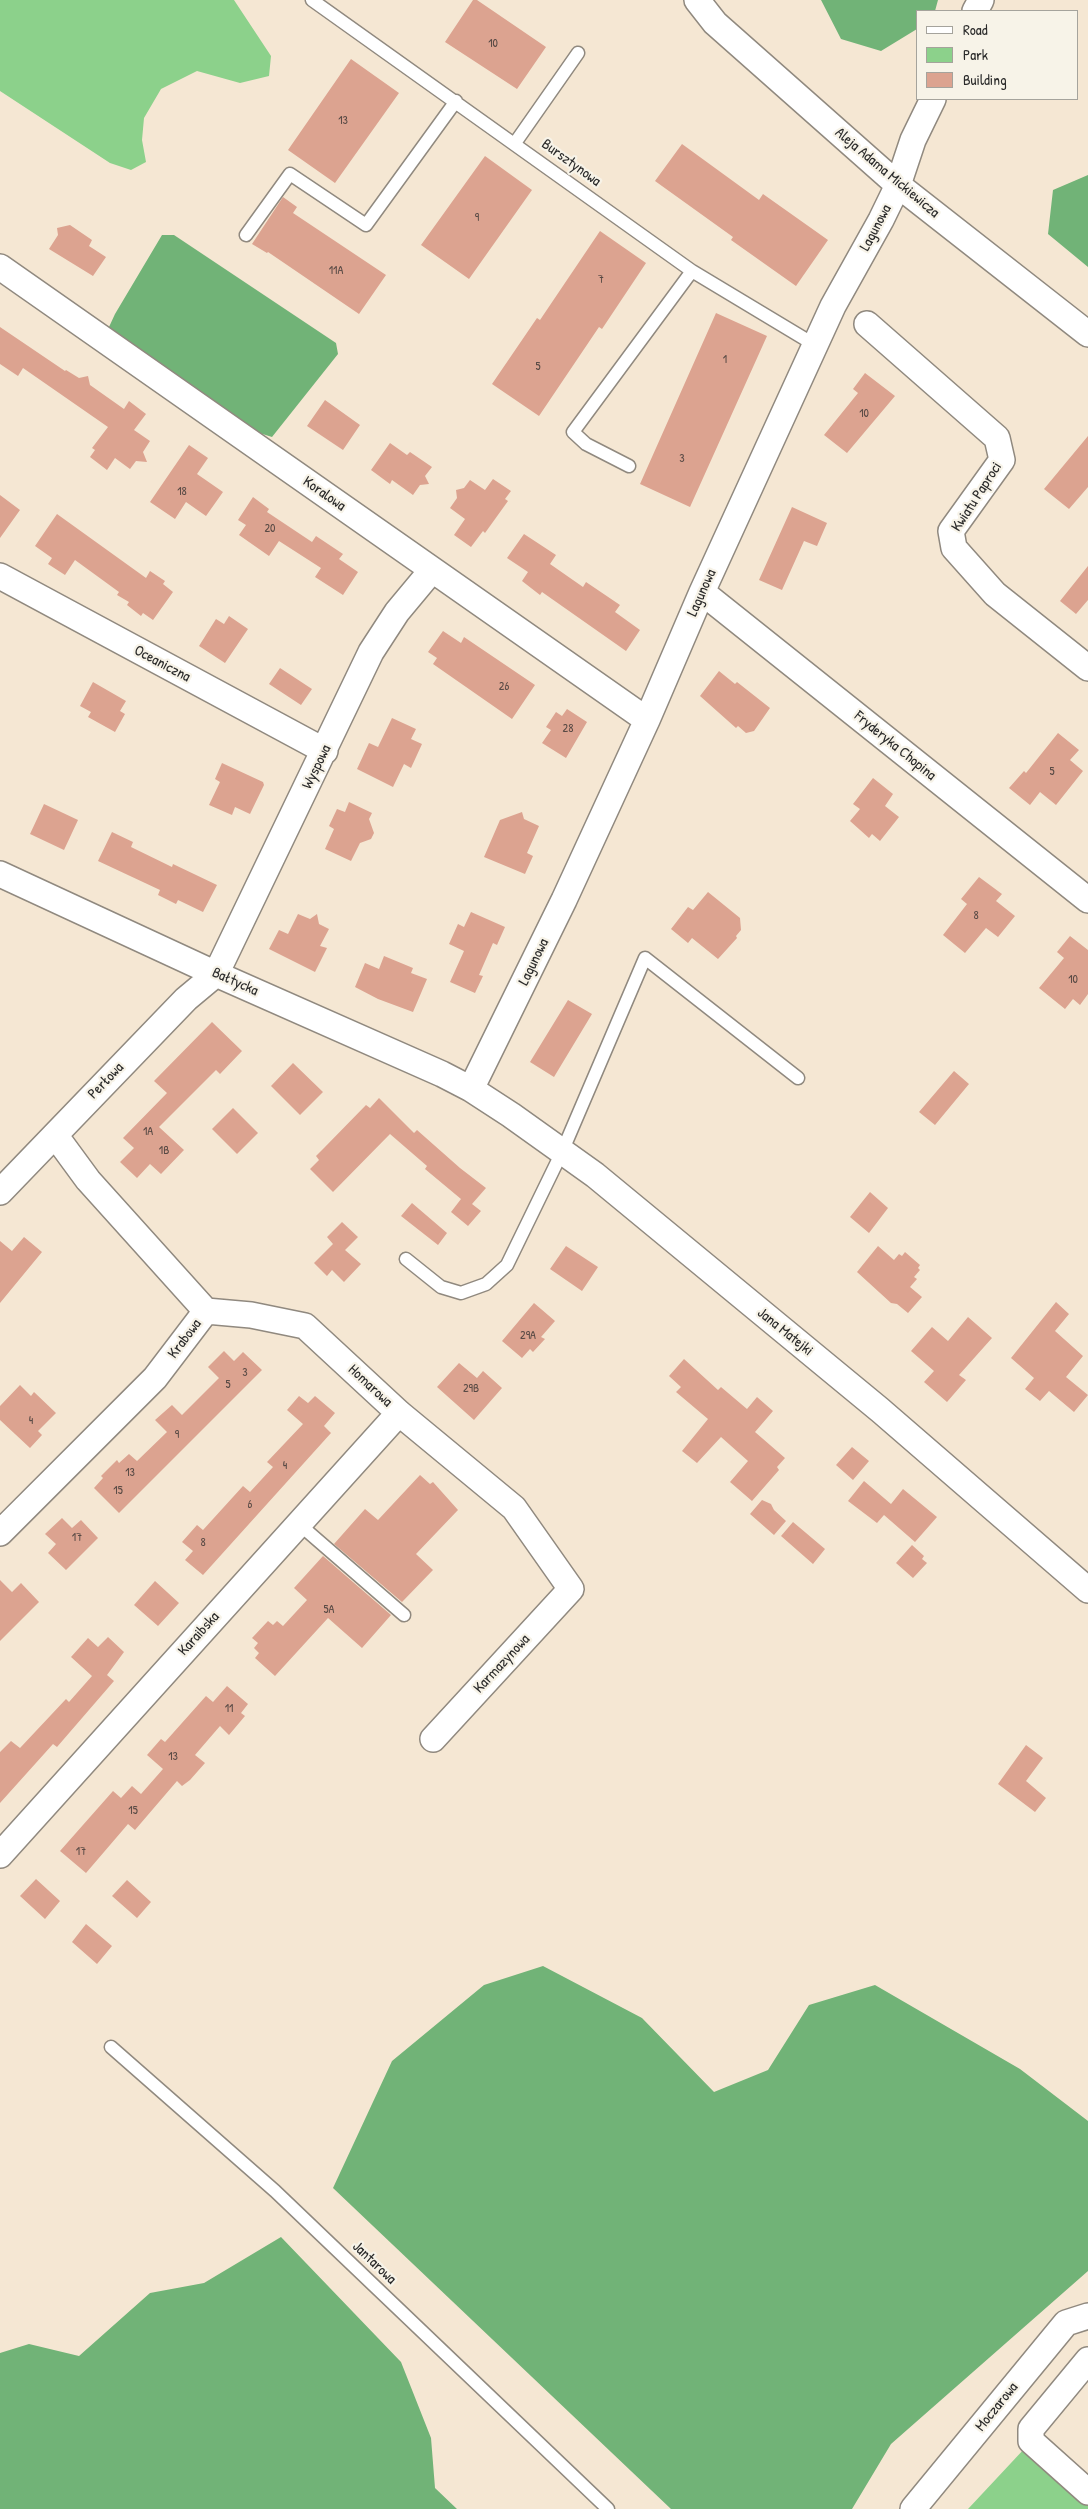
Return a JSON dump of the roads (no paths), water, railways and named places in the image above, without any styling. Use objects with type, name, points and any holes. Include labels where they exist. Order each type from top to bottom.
[{"type":"street","name":"Aleja Adama Mickiewicza","points":[[697,0],[716,24],[898,185],[1088,334]]},
{"type":"street","name":"Lagunowa","points":[[471,1088],[564,900],[833,306],[882,220],[898,185],[913,140],[933,100]]},
{"type":"street","name":"Koralowa","points":[[0,267],[647,720]]},
{"type":"street","name":"Kwiatu Paproci","points":[[867,324],[997,438],[1002,460],[951,531],[954,548],[995,594],[1088,668]]},
{"type":"street","name":"Wyspowa","points":[[216,974],[371,652],[397,612],[432,570]]},
{"type":"street","name":"Oceaniczna","points":[[0,576],[325,751]]},
{"type":"street","name":"Fryderyka Chopina","points":[[702,592],[1088,900]]},
{"type":"street","name":"Bałtycka","points":[[0,874],[216,974],[471,1088]]},
{"type":"street","name":"Perłowa","points":[[0,1192],[186,999],[216,974]]},
{"type":"street","name":"Jana Matejki","points":[[471,1088],[595,1175],[880,1410],[1088,1590]]},
{"type":"street","name":"Krabowa","points":[[0,1533],[155,1378],[206,1310],[88,1180],[55,1135]]},
{"type":"street","name":"Homarowa","points":[[206,1310],[251,1315],[304,1326],[399,1413],[514,1508],[571,1589]]},
{"type":"street","name":"Karaibska","points":[[0,1855],[399,1413]]},
{"type":"street","name":"Karmazynowa","points":[[433,1739],[571,1589]]},
{"type":"street","name":"Moczarowa","points":[[912,2509],[1066,2323],[1088,2316]]},
{"type":"street","points":[[1088,2360],[1031,2429],[1030,2441],[1088,2492]]},
{"type":"lane","name":"Bursztynowa","points":[[312,0],[692,270],[815,345]]},
{"type":"lane","points":[[515,143],[578,53]]},
{"type":"lane","points":[[246,235],[290,174],[366,225],[456,101]]},
{"type":"lane","points":[[628,466],[586,444],[573,432],[692,270]]},
{"type":"lane","points":[[406,1259],[441,1287],[461,1293],[486,1284],[507,1265],[562,1152],[645,958],[798,1078]]},
{"type":"lane","points":[[298,1524],[404,1615]]},
{"type":"lane","name":"Jantarowa","points":[[111,2047],[275,2191],[608,2509]]}]
